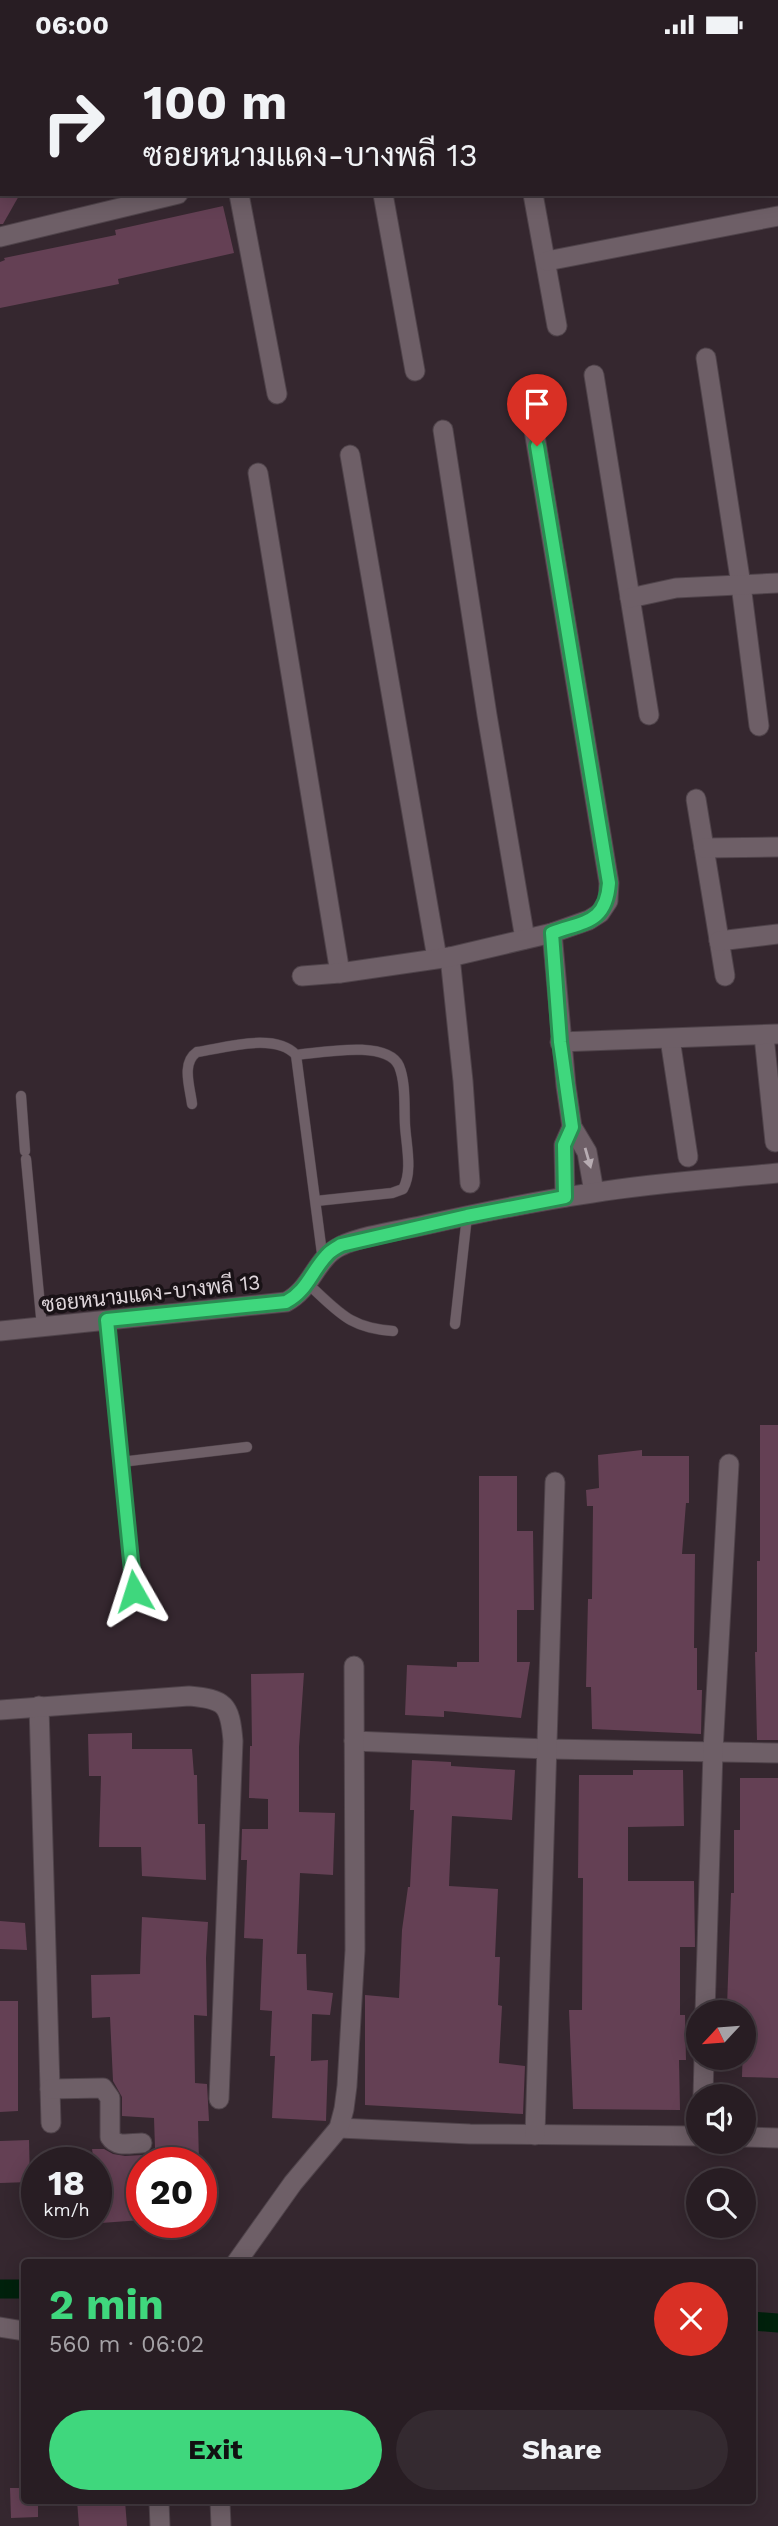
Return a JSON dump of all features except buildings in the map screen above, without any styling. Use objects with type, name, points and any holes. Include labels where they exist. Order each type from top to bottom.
[{"type":"street","points":[[94,216],[105,196]]},
{"type":"street","points":[[3,234],[94,216],[170,196]]},
{"type":"street","points":[[239,196],[277,394]]},
{"type":"street","points":[[383,196],[415,371]]},
{"type":"street","points":[[533,196],[557,326]]},
{"type":"street","points":[[547,261],[778,216]]},
{"type":"street","points":[[706,358],[741,585],[759,726]]},
{"type":"street","points":[[594,375],[649,715]]},
{"type":"street","points":[[302,976],[443,958],[552,933],[589,920],[600,913],[608,901],[609,883],[532,418]]},
{"type":"street","points":[[443,430],[489,729],[525,939]]},
{"type":"street","points":[[350,455],[443,958],[463,1081],[470,1183]]},
{"type":"street","points":[[258,473],[340,973]]},
{"type":"street","points":[[630,598],[676,588],[778,583]]},
{"type":"street","points":[[696,799],[725,976]]},
{"type":"street","points":[[704,848],[778,847]]},
{"type":"street","points":[[552,933],[560,1042],[572,1127],[587,1152],[594,1192]]},
{"type":"street","points":[[719,941],[778,934]]},
{"type":"street","points":[[560,1042],[771,1035],[775,1142]]},
{"type":"street","points":[[670,1039],[688,1157]]},
{"type":"street","points":[[565,1197],[564,1145],[572,1127]]},
{"type":"street","name":"ซอยหนามแดง-บางพลี 13","points":[[0,1331],[286,1302],[296,1297],[309,1284],[327,1255],[341,1245],[467,1216],[594,1192],[778,1173]]},
{"type":"street","points":[[705,2000],[713,1751],[729,1464]]},
{"type":"street","points":[[535,2135],[555,1482]]},
{"type":"street","points":[[239,2259],[293,2183],[339,2128],[347,2086],[355,1950],[354,1667]]},
{"type":"street","points":[[0,1710],[189,1696],[216,1698],[225,1705],[231,1719],[233,1741],[219,2099]]},
{"type":"street","points":[[38,1706],[51,2123]]},
{"type":"street","points":[[354,1741],[547,1749],[778,1753]]},
{"type":"street","points":[[50,2089],[103,2088],[110,2098],[112,2141],[117,2144],[142,2143]]},
{"type":"street","points":[[339,2128],[686,2137]]},
{"type":"street","points":[[756,2137],[778,2138]]},
{"type":"street","points":[[0,2327],[21,2330]]},
{"type":"street","points":[[159,2504],[160,2526]]},
{"type":"street","points":[[220,2504],[221,2526]]},
{"type":"lane","points":[[192,1104],[187,1063],[197,1052],[266,1042],[283,1045],[296,1055],[372,1049],[392,1057],[398,1065],[402,1080],[408,1174],[403,1189],[392,1193],[316,1201]]},
{"type":"lane","points":[[296,1055],[323,1261]]},
{"type":"lane","points":[[21,1096],[42,1327]]},
{"type":"lane","points":[[455,1324],[467,1216]]},
{"type":"lane","points":[[309,1284],[358,1326],[393,1331]]},
{"type":"lane","points":[[107,1320],[134,1591]]},
{"type":"lane","points":[[121,1462],[247,1447]]},
{"type":"waterway","points":[[0,2289],[21,2289]]},
{"type":"waterway","points":[[756,2321],[778,2323]]},
{"type":"route","points":[[134,1591],[107,1320],[286,1302],[296,1297],[309,1284],[327,1255],[341,1245],[565,1197],[564,1145],[572,1127],[560,1042],[552,933],[589,920],[600,913],[608,901],[609,883],[537,446]]}]
